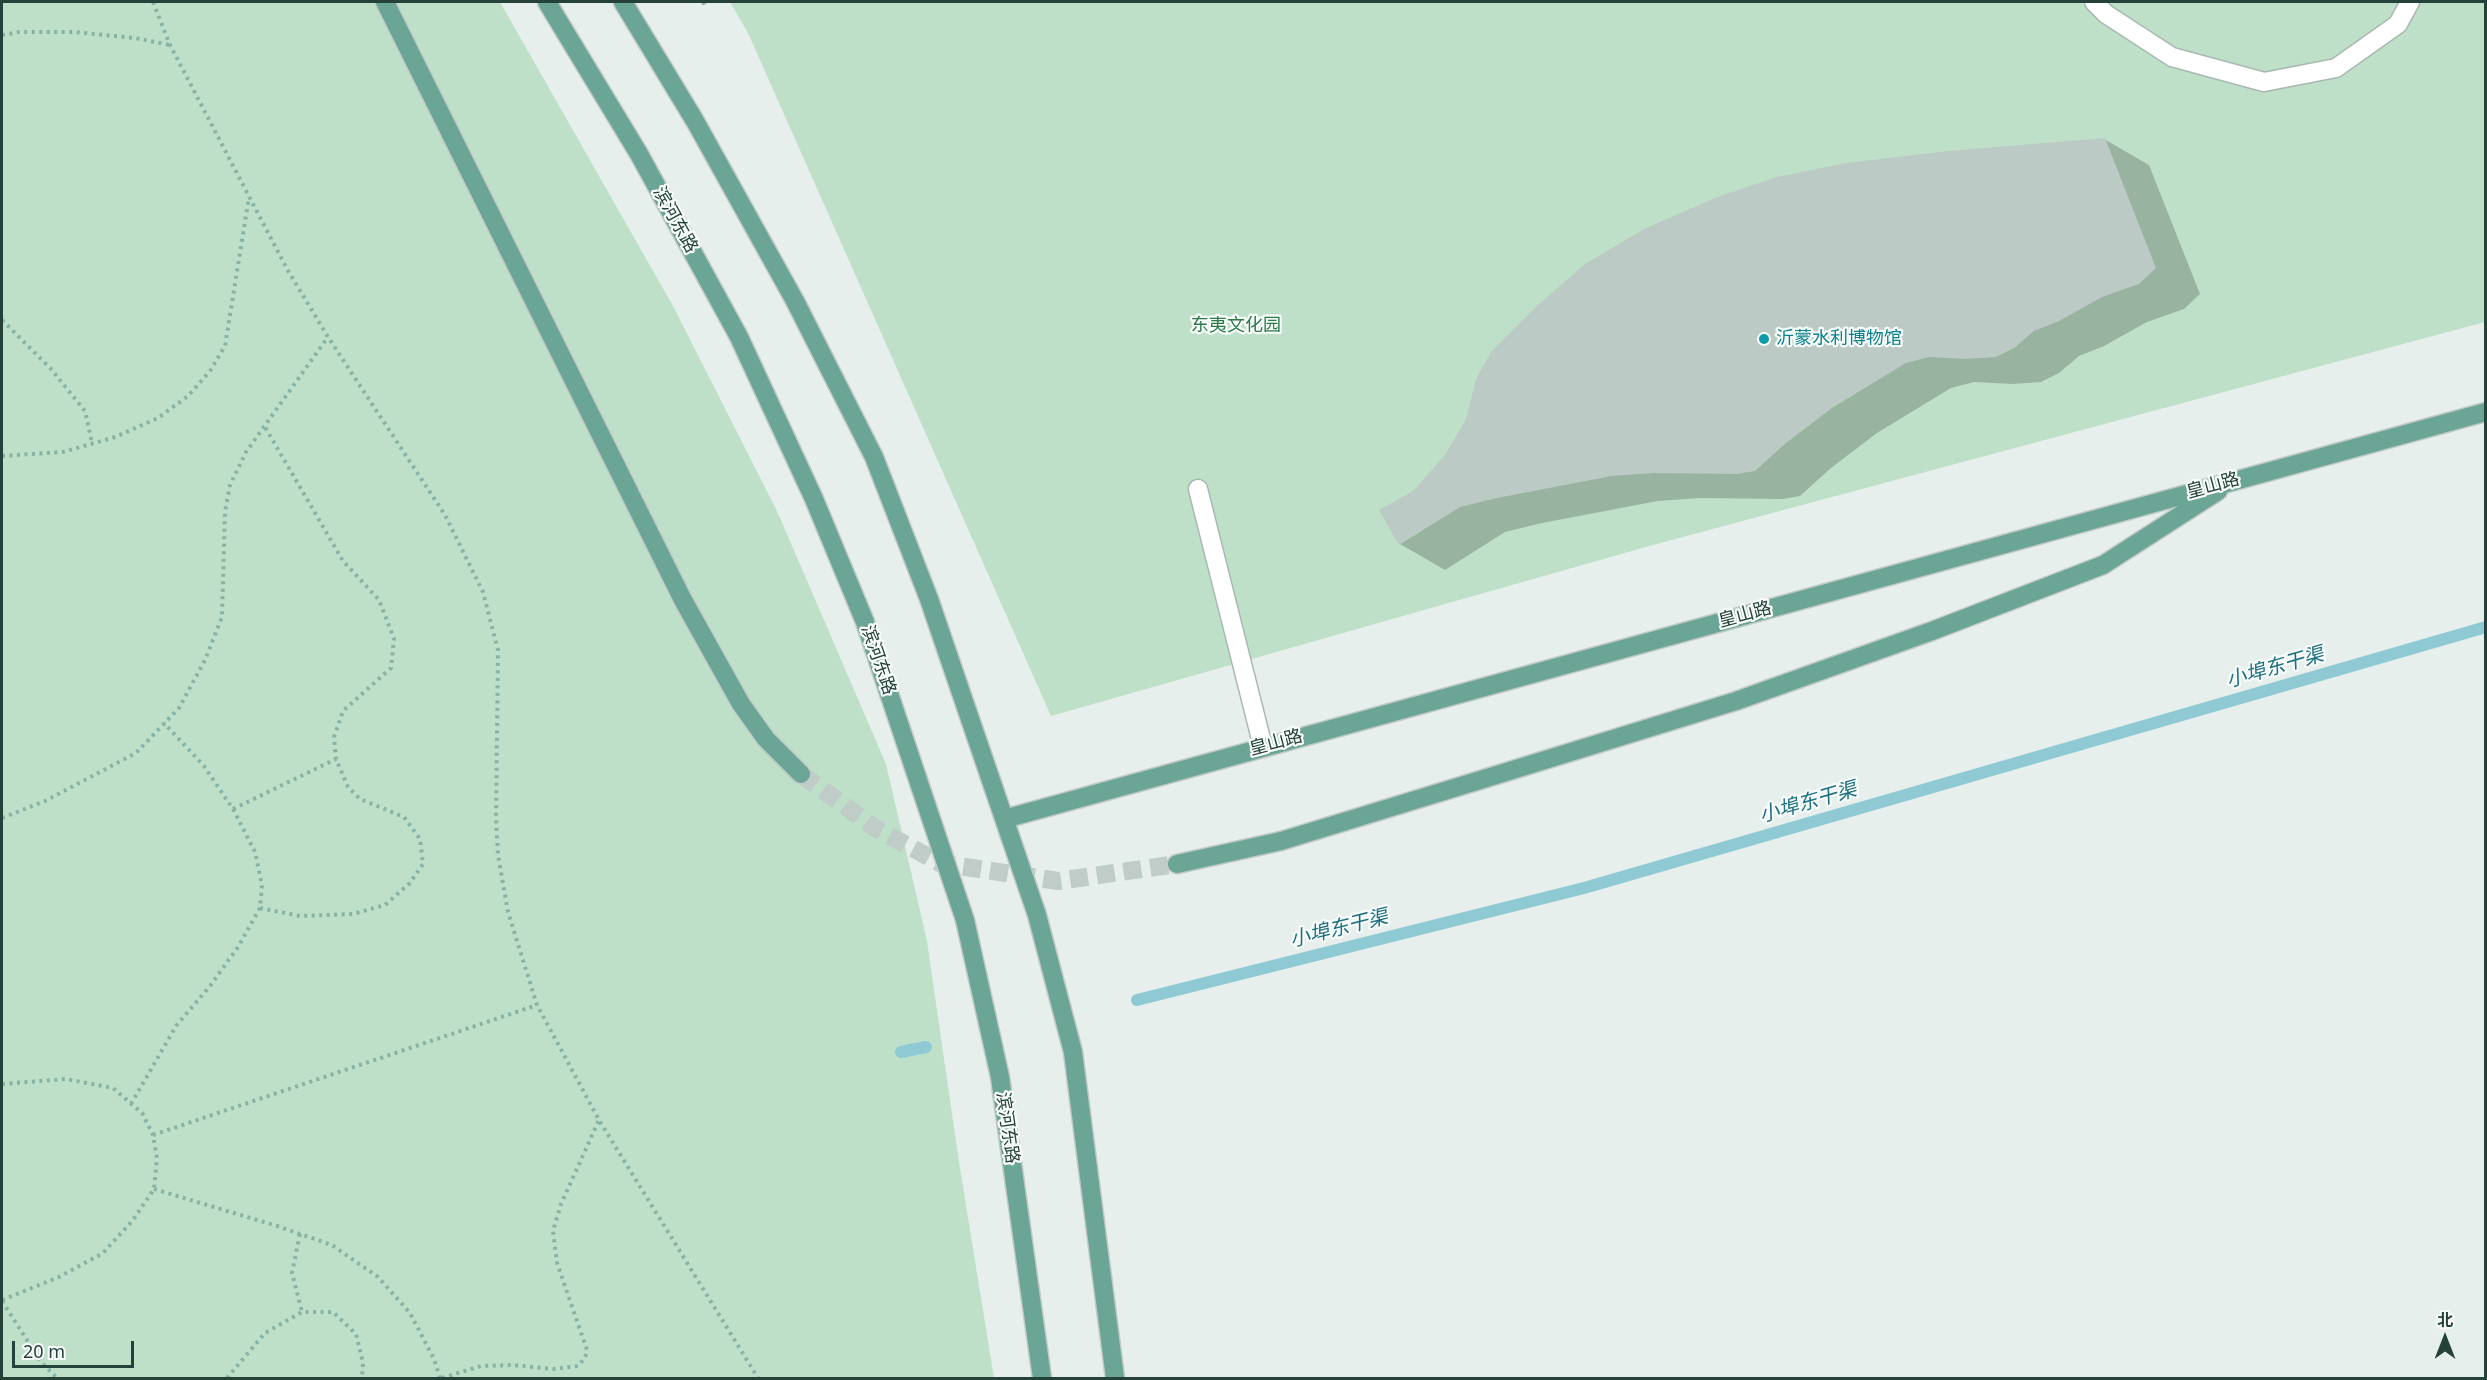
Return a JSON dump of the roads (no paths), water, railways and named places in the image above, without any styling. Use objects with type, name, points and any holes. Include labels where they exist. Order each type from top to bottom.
[{"type":"main road","points":[[386,2],[683,600],[741,704],[766,739],[801,774]]},
{"type":"main road","name":"滨河东路","points":[[547,2],[639,154],[739,337],[814,499],[865,622],[965,920],[1000,1077],[1042,1378]]},
{"type":"main road","points":[[623,2],[695,121],[795,301],[874,457],[929,599],[1037,915],[1073,1052],[1115,1378]]},
{"type":"main road","name":"皇山路","points":[[1004,819],[2486,412]]},
{"type":"main road","points":[[1177,864],[1281,841],[1478,781],[1736,701],[1932,632],[2103,565],[2233,481]]},
{"type":"lane","points":[[2094,2],[2106,14],[2172,57],[2264,82],[2336,68],[2398,24],[2410,2]]},
{"type":"lane","points":[[1198,489],[1263,747]]},
{"type":"waterway","name":"小埠东干渠","points":[[1137,1000],[1584,888],[2486,627]]},
{"type":"waterway","name":"小埠东干渠","points":[[901,1052],[926,1047]]},
{"type":"tunnel","points":[[801,774],[875,828],[940,863],[1058,881],[1177,864]]},
{"type":"place","name":"沂蒙水利博物馆","points":[[1764,339]]},
{"type":"park label","name":"东夷文化园","points":[[1236,326]]}]
